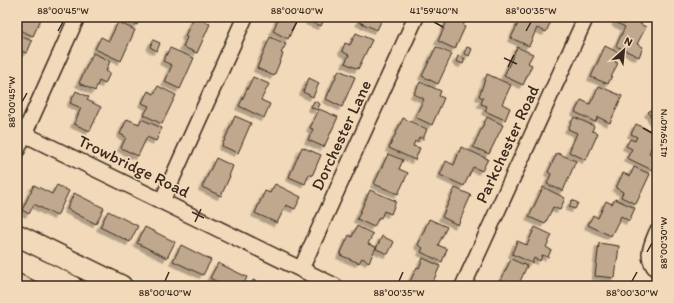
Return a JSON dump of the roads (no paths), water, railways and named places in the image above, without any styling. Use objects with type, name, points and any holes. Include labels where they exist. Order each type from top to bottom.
[{"type":"main road","points":[[17,235],[121,286]]},
{"type":"main road","points":[[17,260],[71,286]]},
{"type":"street","points":[[17,150],[77,17]]},
{"type":"street","points":[[162,201],[245,17]]},
{"type":"street","name":"Dorchester Lane","points":[[301,269],[416,17]]},
{"type":"street","name":"Parkchester Road","points":[[463,286],[586,17]]},
{"type":"street","name":"Trowbridge Road","points":[[24,134],[335,286]]},
{"type":"street","points":[[657,232],[649,252],[653,266],[657,270]]}]
